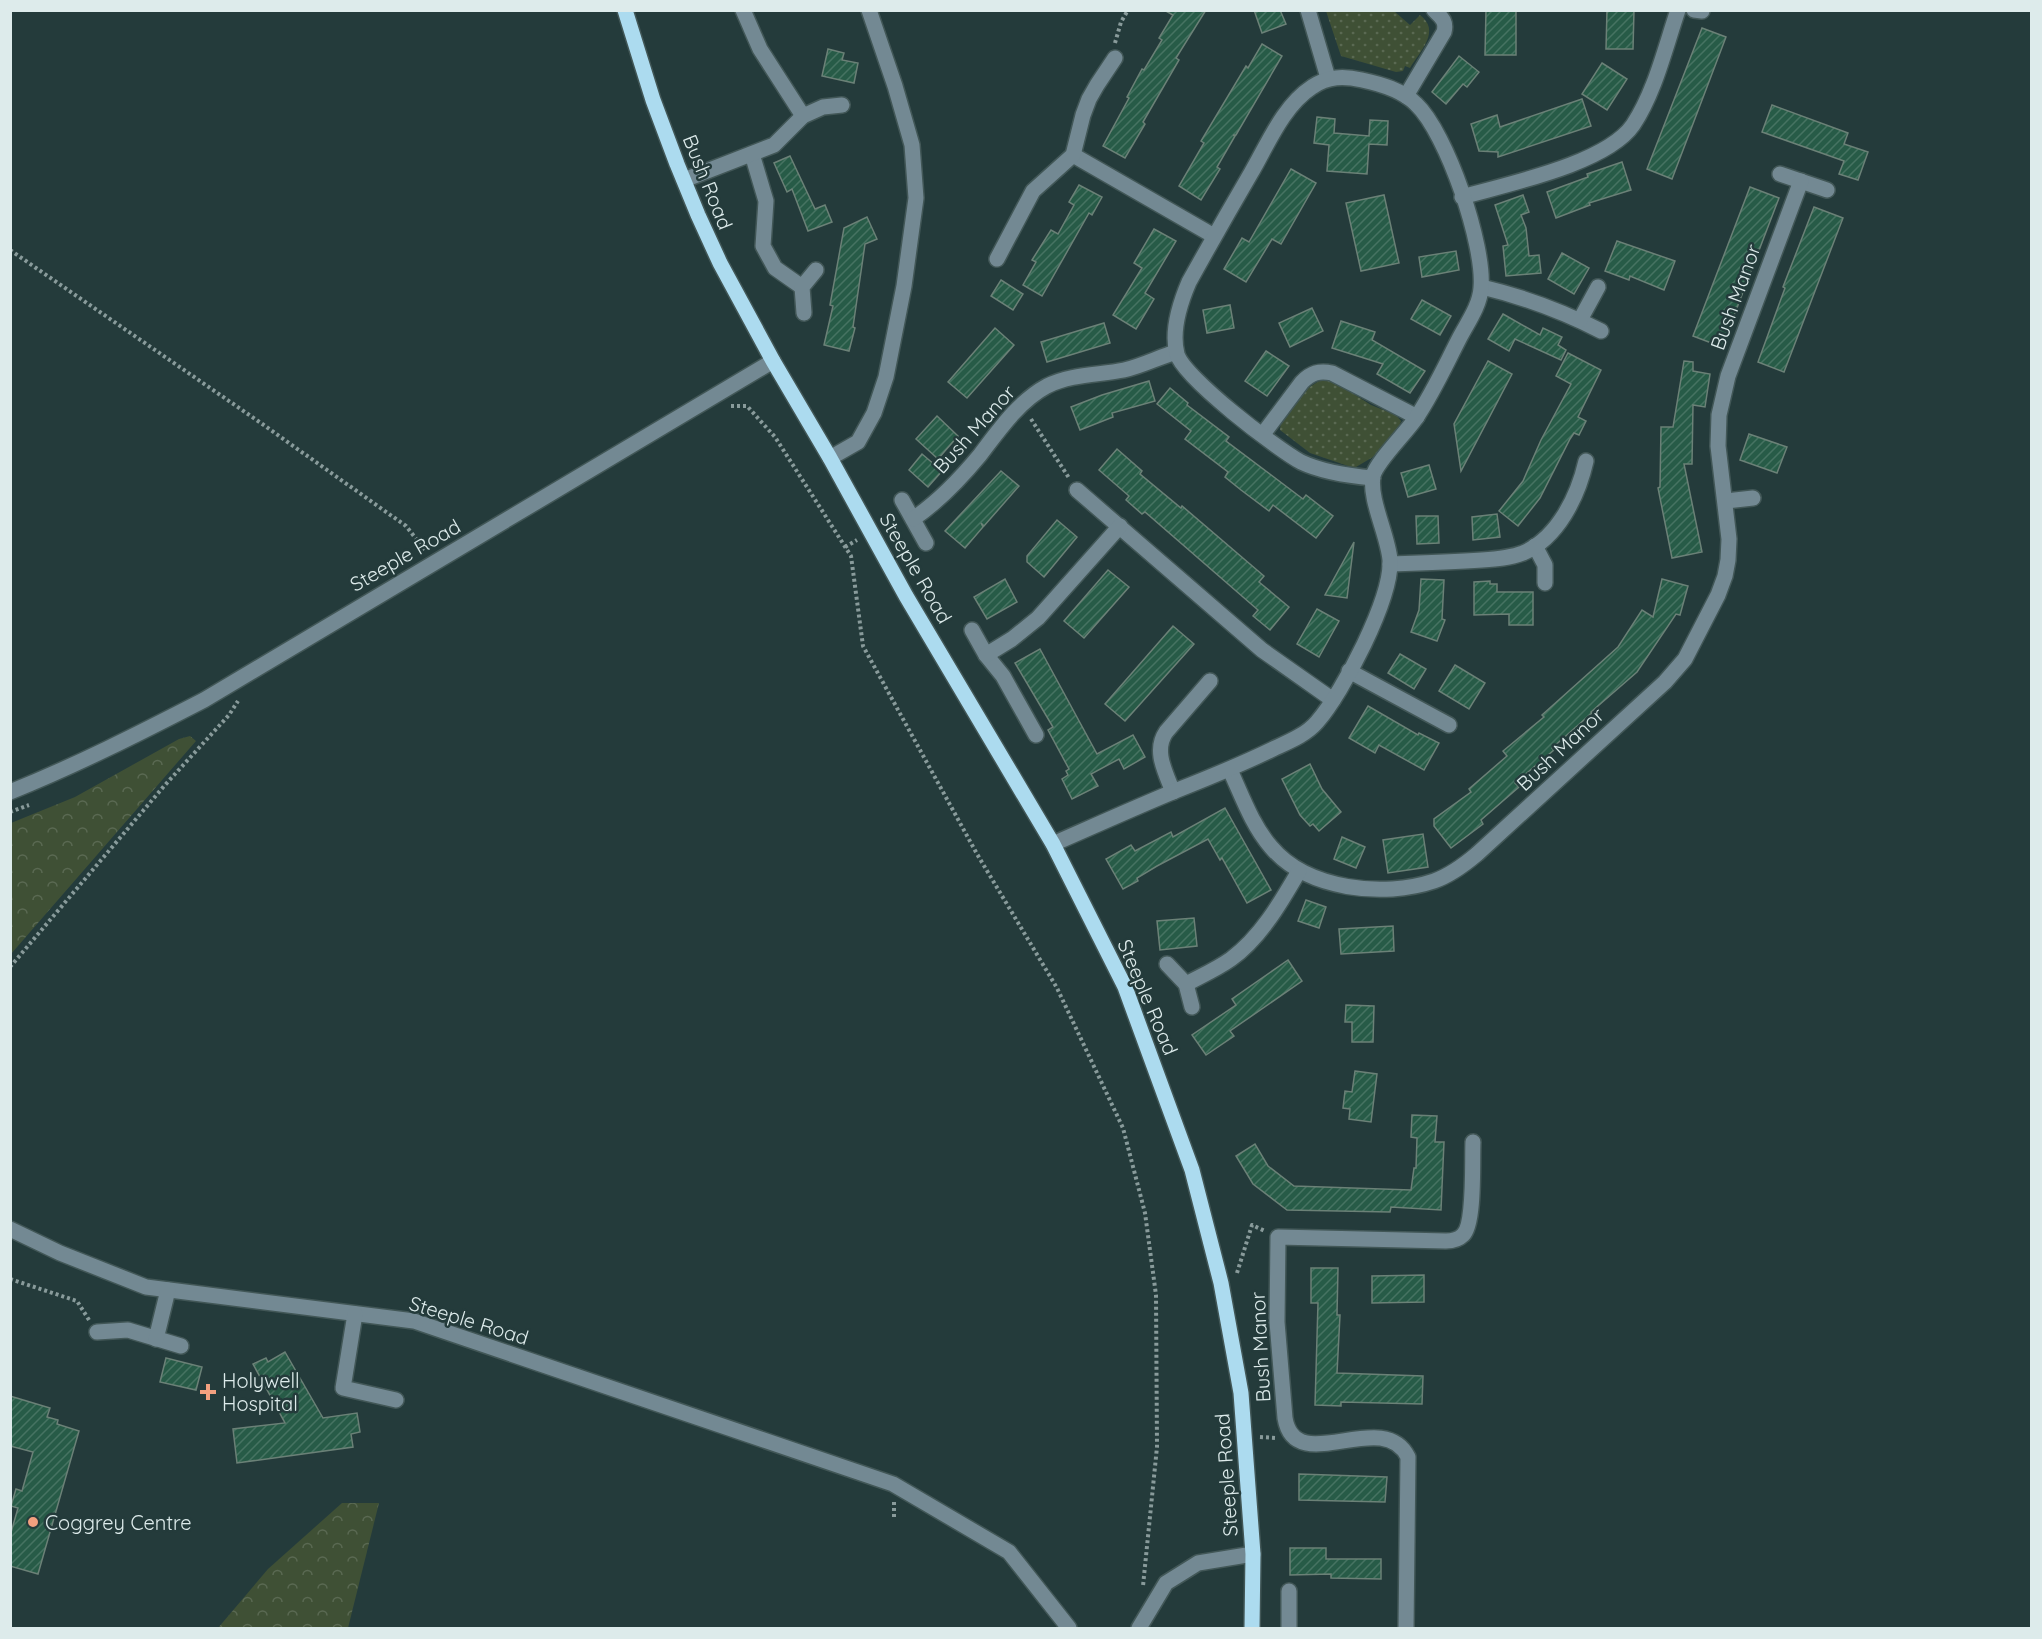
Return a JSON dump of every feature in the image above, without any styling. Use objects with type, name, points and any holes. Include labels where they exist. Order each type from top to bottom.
[{"type":"main road","name":"Bush Road","points":[[625,10],[653,100],[684,180],[720,263],[773,361]]},
{"type":"main road","name":"Steeple Road","points":[[773,361],[830,458],[906,596],[1053,844],[1125,987],[1192,1170],[1221,1283],[1241,1393],[1253,1554],[1252,1629]]},
{"type":"street","points":[[743,10],[760,49],[803,117]]},
{"type":"street","points":[[830,458],[858,441],[874,413],[886,378],[904,286],[916,198],[912,145],[869,10]]},
{"type":"street","points":[[1308,10],[1328,78]]},
{"type":"street","points":[[1406,96],[1444,32],[1446,24],[1434,10]]},
{"type":"street","points":[[1462,197],[1566,165],[1612,146],[1625,134],[1640,112],[1652,85],[1678,10]]},
{"type":"street","points":[[1694,10],[1702,11]]},
{"type":"street","points":[[998,259],[1033,191],[1073,155],[1089,99],[1115,58]]},
{"type":"street","points":[[1053,844],[1230,770],[1306,733],[1318,722],[1333,700],[1363,646],[1381,607],[1390,564],[1387,542],[1373,494],[1373,478],[1380,461],[1390,452],[1417,417],[1466,327],[1482,287],[1478,251],[1452,163],[1437,131],[1423,111],[1406,96],[1388,87],[1342,77],[1328,78],[1309,88],[1291,107],[1214,236],[1184,294],[1177,322],[1176,352],[1183,364],[1206,390],[1302,462],[1347,475],[1373,478]]},
{"type":"street","points":[[684,180],[774,145],[803,117],[823,107],[842,105]]},
{"type":"street","points":[[752,154],[766,201],[763,246],[775,268],[791,282],[802,287]]},
{"type":"street","points":[[1073,155],[1214,236]]},
{"type":"street","points":[[1780,174],[1827,190]]},
{"type":"street","name":"Bush Manor","points":[[1230,770],[1262,836],[1271,848],[1299,871],[1356,888],[1397,888],[1435,880],[1458,870],[1665,682],[1685,659],[1718,595],[1725,576],[1729,539],[1718,446],[1719,415],[1723,395],[1800,181]]},
{"type":"street","points":[[804,312],[802,287],[816,270]]},
{"type":"street","points":[[1580,320],[1598,286]]},
{"type":"street","points":[[1482,287],[1526,299],[1580,320],[1601,331]]},
{"type":"street","name":"Bush Manor","points":[[913,519],[931,507],[1020,408],[1048,386],[1089,374],[1143,365],[1176,352]]},
{"type":"street","name":"Steeple Road","points":[[10,792],[71,766],[204,700],[773,361]]},
{"type":"street","points":[[1263,434],[1302,382],[1319,371],[1332,373],[1417,417]]},
{"type":"street","points":[[1390,564],[1499,558],[1523,553],[1535,546],[1555,527],[1567,510],[1578,490],[1586,461]]},
{"type":"street","points":[[1077,490],[1253,643],[1333,700]]},
{"type":"street","points":[[1726,501],[1754,498]]},
{"type":"street","points":[[902,500],[926,543]]},
{"type":"street","points":[[986,655],[1032,623],[1120,526]]},
{"type":"street","points":[[1535,546],[1545,565],[1545,583]]},
{"type":"street","points":[[972,630],[1036,735]]},
{"type":"street","points":[[1349,671],[1449,725]]},
{"type":"street","points":[[1173,792],[1162,758],[1161,742],[1166,732],[1209,681]]},
{"type":"street","points":[[1186,984],[1231,959],[1245,946],[1263,927],[1299,871]]},
{"type":"street","points":[[1167,964],[1186,984],[1192,1007]]},
{"type":"street","points":[[1278,1237],[1446,1241],[1459,1238],[1468,1228],[1470,1219],[1473,1142]]},
{"type":"street","name":"Steeple Road","points":[[10,1229],[60,1253],[146,1287],[414,1321],[893,1484],[1009,1552],[1069,1629]]},
{"type":"street","name":"Bush Manor","points":[[1278,1237],[1277,1322],[1285,1418],[1290,1432],[1299,1440]]},
{"type":"street","points":[[156,1339],[168,1290]]},
{"type":"street","points":[[355,1314],[343,1388],[396,1400]]},
{"type":"street","points":[[97,1332],[128,1330],[181,1346]]},
{"type":"street","points":[[1299,1440],[1316,1444],[1381,1437],[1395,1440],[1403,1447],[1409,1462],[1406,1629]]},
{"type":"street","points":[[1139,1629],[1166,1583],[1198,1563],[1253,1554]]},
{"type":"street","points":[[1288,1629],[1289,1591]]},
{"type":"path","points":[[1115,58],[1115,41],[1121,22],[1128,10]]},
{"type":"path","points":[[10,250],[406,526],[434,563]]},
{"type":"path","points":[[724,410],[732,406],[747,406],[761,419],[775,437],[851,556],[863,646],[977,854],[1057,988],[1123,1128],[1145,1213],[1156,1295],[1158,1447],[1142,1594]]},
{"type":"path","points":[[1020,408],[1033,420],[1077,490]]},
{"type":"path","points":[[10,967],[165,785],[229,715],[241,695],[231,701]]},
{"type":"path","points":[[10,812],[39,800]]},
{"type":"path","points":[[1221,1283],[1237,1273],[1252,1225],[1278,1237]]},
{"type":"path","points":[[10,1279],[77,1302],[97,1332]]},
{"type":"path","points":[[1244,1435],[1299,1440]]},
{"type":"green space","points":[[1326,11],[1394,11],[1410,25],[1420,15],[1426,21],[1429,34],[1424,48],[1410,68],[1405,66],[1403,71],[1396,72],[1341,56]]},
{"type":"green space","points":[[1325,379],[1335,382],[1371,405],[1396,415],[1401,421],[1399,427],[1373,457],[1356,467],[1310,453],[1280,430],[1285,415],[1296,399],[1311,386]]},
{"type":"green space","points":[[190,736],[196,741],[11,954],[11,823],[75,797],[179,739]]},
{"type":"green space","points":[[342,1503],[379,1503],[348,1628],[218,1628],[268,1569]]},
{"type":"building","points":[[1164,10],[1206,10],[1176,58],[1179,60],[1125,158],[1103,146],[1142,69],[1144,70],[1162,40],[1159,38],[1173,15]]},
{"type":"building","points":[[1254,10],[1280,10],[1286,24],[1262,33]]},
{"type":"building","points":[[1486,10],[1516,10],[1516,55],[1485,55]]},
{"type":"building","points":[[1607,10],[1634,10],[1633,49],[1606,49]]},
{"type":"building","points":[[1702,28],[1726,37],[1672,179],[1647,169]]},
{"type":"building","points":[[1262,44],[1282,56],[1236,135],[1233,135],[1235,136],[1217,167],[1220,169],[1201,200],[1179,186],[1204,143],[1201,141],[1246,66],[1248,68]]},
{"type":"building","points":[[828,49],[844,53],[842,60],[858,63],[854,83],[822,76]]},
{"type":"building","points":[[1459,56],[1479,72],[1467,87],[1463,84],[1446,104],[1432,92]]},
{"type":"building","points":[[1602,63],[1627,79],[1607,110],[1582,94]]},
{"type":"building","points":[[1582,99],[1591,126],[1498,157],[1498,152],[1479,151],[1471,124],[1497,115],[1500,127]]},
{"type":"building","points":[[1772,105],[1848,133],[1844,144],[1868,152],[1858,180],[1839,174],[1844,161],[1762,132]]},
{"type":"building","points":[[1317,117],[1335,119],[1334,133],[1369,136],[1370,120],[1388,121],[1387,145],[1369,144],[1367,174],[1327,171],[1329,145],[1314,143]]},
{"type":"building","points":[[790,156],[815,209],[825,205],[832,222],[808,231],[792,189],[787,192],[774,163]]},
{"type":"building","points":[[1622,162],[1631,190],[1589,203],[1590,205],[1556,218],[1547,192],[1588,177],[1587,174]]},
{"type":"building","points":[[1291,169],[1316,183],[1281,244],[1272,239],[1246,282],[1224,269],[1242,238],[1249,242]]},
{"type":"building","points":[[1079,185],[1102,197],[1092,215],[1089,213],[1042,296],[1023,285],[1036,262],[1032,260],[1051,230],[1058,234],[1074,205],[1069,202]]},
{"type":"building","points":[[1750,187],[1779,198],[1722,347],[1693,336]]},
{"type":"building","points":[[1384,195],[1399,263],[1361,271],[1346,203]]},
{"type":"building","points":[[1523,195],[1529,212],[1521,215],[1526,228],[1529,256],[1539,255],[1541,273],[1506,276],[1503,246],[1508,245],[1495,205]]},
{"type":"building","points":[[1814,207],[1843,218],[1784,372],[1758,362],[1785,288],[1783,287]]},
{"type":"building","points":[[867,217],[877,239],[865,244],[853,327],[855,328],[849,351],[824,345],[833,306],[830,305],[844,228]]},
{"type":"building","points":[[1154,229],[1176,241],[1145,293],[1154,299],[1136,329],[1113,315],[1142,268],[1134,263]]},
{"type":"building","points":[[1617,241],[1675,261],[1664,290],[1630,276],[1629,280],[1605,271]]},
{"type":"building","points":[[1456,251],[1459,270],[1422,277],[1419,257]]},
{"type":"building","points":[[1562,253],[1589,268],[1574,294],[1548,279]]},
{"type":"building","points":[[1001,280],[1023,294],[1013,310],[991,296]]},
{"type":"building","points":[[1422,300],[1451,316],[1440,335],[1411,319]]},
{"type":"building","points":[[1230,305],[1234,328],[1207,333],[1203,310]]},
{"type":"building","points":[[1312,308],[1323,331],[1290,347],[1279,323]]},
{"type":"building","points":[[1503,314],[1540,335],[1543,328],[1562,337],[1558,345],[1566,350],[1561,360],[1515,339],[1509,351],[1488,339]]},
{"type":"building","points":[[1341,321],[1375,332],[1372,340],[1425,371],[1410,393],[1377,374],[1383,364],[1332,348]]},
{"type":"building","points":[[1104,323],[1110,343],[1047,362],[1041,342]]},
{"type":"building","points":[[995,328],[1014,345],[967,398],[948,382]]},
{"type":"building","points":[[1266,351],[1289,366],[1267,396],[1245,381]]},
{"type":"building","points":[[1568,353],[1601,370],[1578,417],[1586,421],[1579,435],[1574,433],[1540,498],[1518,526],[1499,511],[1523,481],[1541,440],[1571,384],[1556,376]]},
{"type":"building","points":[[1488,361],[1512,374],[1461,471],[1454,424]]},
{"type":"building","points":[[1684,361],[1693,362],[1693,371],[1710,374],[1705,407],[1693,405],[1692,464],[1684,464],[1702,552],[1672,558],[1658,488],[1660,487],[1661,427],[1673,427]]},
{"type":"building","points":[[1149,381],[1155,401],[1112,413],[1113,417],[1080,430],[1071,407]]},
{"type":"building","points":[[1170,388],[1188,403],[1187,405],[1229,437],[1226,441],[1303,499],[1306,495],[1333,516],[1316,538],[1273,505],[1269,511],[1241,490],[1225,477],[1228,472],[1185,439],[1191,431],[1157,404]]},
{"type":"building","points":[[937,416],[958,436],[938,459],[916,439]]},
{"type":"building","points":[[1749,434],[1787,447],[1777,473],[1740,460]]},
{"type":"building","points":[[1117,449],[1142,471],[1140,474],[1181,508],[1182,506],[1264,576],[1259,582],[1289,607],[1270,630],[1253,616],[1258,610],[1145,512],[1142,514],[1126,500],[1129,496],[1099,470]]},
{"type":"building","points":[[922,454],[942,471],[928,487],[909,470]]},
{"type":"building","points":[[1429,465],[1436,489],[1408,497],[1401,473]]},
{"type":"building","points":[[1001,471],[1019,486],[984,526],[981,523],[983,527],[965,548],[945,531]]},
{"type":"building","points":[[1497,514],[1500,537],[1473,540],[1472,517]]},
{"type":"building","points":[[1416,516],[1438,516],[1439,543],[1417,544]]},
{"type":"building","points":[[1057,520],[1077,537],[1044,577],[1027,562],[1027,556]]},
{"type":"building","points":[[1354,542],[1347,598],[1325,595]]},
{"type":"building","points":[[1108,570],[1129,587],[1084,638],[1064,621]]},
{"type":"building","points":[[1005,579],[1017,602],[987,619],[974,597]]},
{"type":"building","points":[[1421,579],[1444,580],[1442,619],[1445,620],[1437,641],[1411,632],[1419,610]]},
{"type":"building","points":[[1662,579],[1688,586],[1680,615],[1676,614],[1637,672],[1552,748],[1554,750],[1515,783],[1519,787],[1481,820],[1483,824],[1451,848],[1434,826],[1434,819],[1471,792],[1469,789],[1507,756],[1503,751],[1544,717],[1542,715],[1618,647],[1642,610],[1653,617]]},
{"type":"building","points":[[1490,581],[1490,584],[1497,584],[1497,592],[1533,592],[1533,625],[1509,625],[1509,614],[1474,615],[1474,582]]},
{"type":"building","points":[[1317,609],[1339,621],[1319,657],[1297,644]]},
{"type":"building","points":[[1173,626],[1194,644],[1125,721],[1105,704]]},
{"type":"building","points":[[1040,649],[1097,754],[1133,735],[1145,757],[1124,769],[1119,759],[1091,774],[1098,786],[1072,799],[1062,779],[1068,775],[1066,771],[1069,769],[1048,730],[1053,727],[1015,663]]},
{"type":"building","points":[[1400,654],[1426,669],[1414,689],[1388,673]]},
{"type":"building","points":[[1455,665],[1485,683],[1469,709],[1439,691]]},
{"type":"building","points":[[1368,706],[1418,735],[1419,733],[1439,743],[1424,770],[1379,745],[1375,753],[1349,738]]},
{"type":"building","points":[[1310,764],[1322,789],[1341,812],[1319,831],[1313,824],[1310,826],[1300,815],[1282,779]]},
{"type":"building","points":[[1225,808],[1271,890],[1247,903],[1222,858],[1220,860],[1208,839],[1157,866],[1123,889],[1106,859],[1131,845],[1135,851],[1171,832],[1173,837]]},
{"type":"building","points":[[1423,834],[1428,867],[1388,873],[1383,840]]},
{"type":"building","points":[[1342,837],[1365,847],[1356,868],[1334,859]]},
{"type":"building","points":[[1306,900],[1326,907],[1319,928],[1298,921]]},
{"type":"building","points":[[1194,918],[1197,946],[1160,950],[1157,921]]},
{"type":"building","points":[[1393,926],[1394,951],[1341,954],[1339,929]]},
{"type":"building","points":[[1288,960],[1302,981],[1230,1031],[1234,1036],[1206,1055],[1192,1035],[1236,1005],[1232,999]]},
{"type":"building","points":[[1346,1005],[1374,1006],[1373,1042],[1352,1042],[1352,1022],[1345,1022]]},
{"type":"building","points":[[1355,1071],[1377,1074],[1371,1122],[1349,1119],[1350,1109],[1343,1108],[1345,1091],[1352,1092]]},
{"type":"building","points":[[1412,1115],[1437,1116],[1435,1142],[1444,1142],[1441,1210],[1391,1207],[1390,1212],[1287,1210],[1253,1184],[1236,1156],[1255,1144],[1268,1166],[1294,1186],[1411,1190],[1414,1168],[1416,1168],[1417,1138],[1411,1137]]},
{"type":"building","points":[[1311,1268],[1338,1268],[1337,1315],[1340,1315],[1337,1373],[1423,1376],[1422,1404],[1341,1402],[1341,1406],[1315,1405],[1318,1303],[1311,1303]]},
{"type":"building","points":[[1424,1275],[1424,1302],[1372,1303],[1372,1276]]},
{"type":"building","points":[[285,1352],[323,1418],[357,1413],[360,1432],[351,1434],[353,1447],[237,1463],[233,1429],[285,1423],[253,1364],[266,1358],[268,1362]]},
{"type":"building","points":[[166,1358],[202,1367],[196,1390],[160,1382]]},
{"type":"building","points":[[10,1396],[50,1408],[47,1417],[58,1420],[57,1424],[79,1431],[38,1574],[10,1566],[10,1536],[18,1508],[11,1506],[16,1489],[22,1491],[33,1452],[10,1446]]},
{"type":"building","points":[[1299,1474],[1387,1477],[1385,1502],[1299,1500]]},
{"type":"building","points":[[1290,1548],[1326,1548],[1326,1559],[1381,1559],[1381,1579],[1331,1578],[1331,1574],[1290,1575]]},
{"type":"place","name":"Holywell Hospital","points":[[208,1392]]},
{"type":"place","name":"Coggrey Centre","points":[[33,1522]]}]
